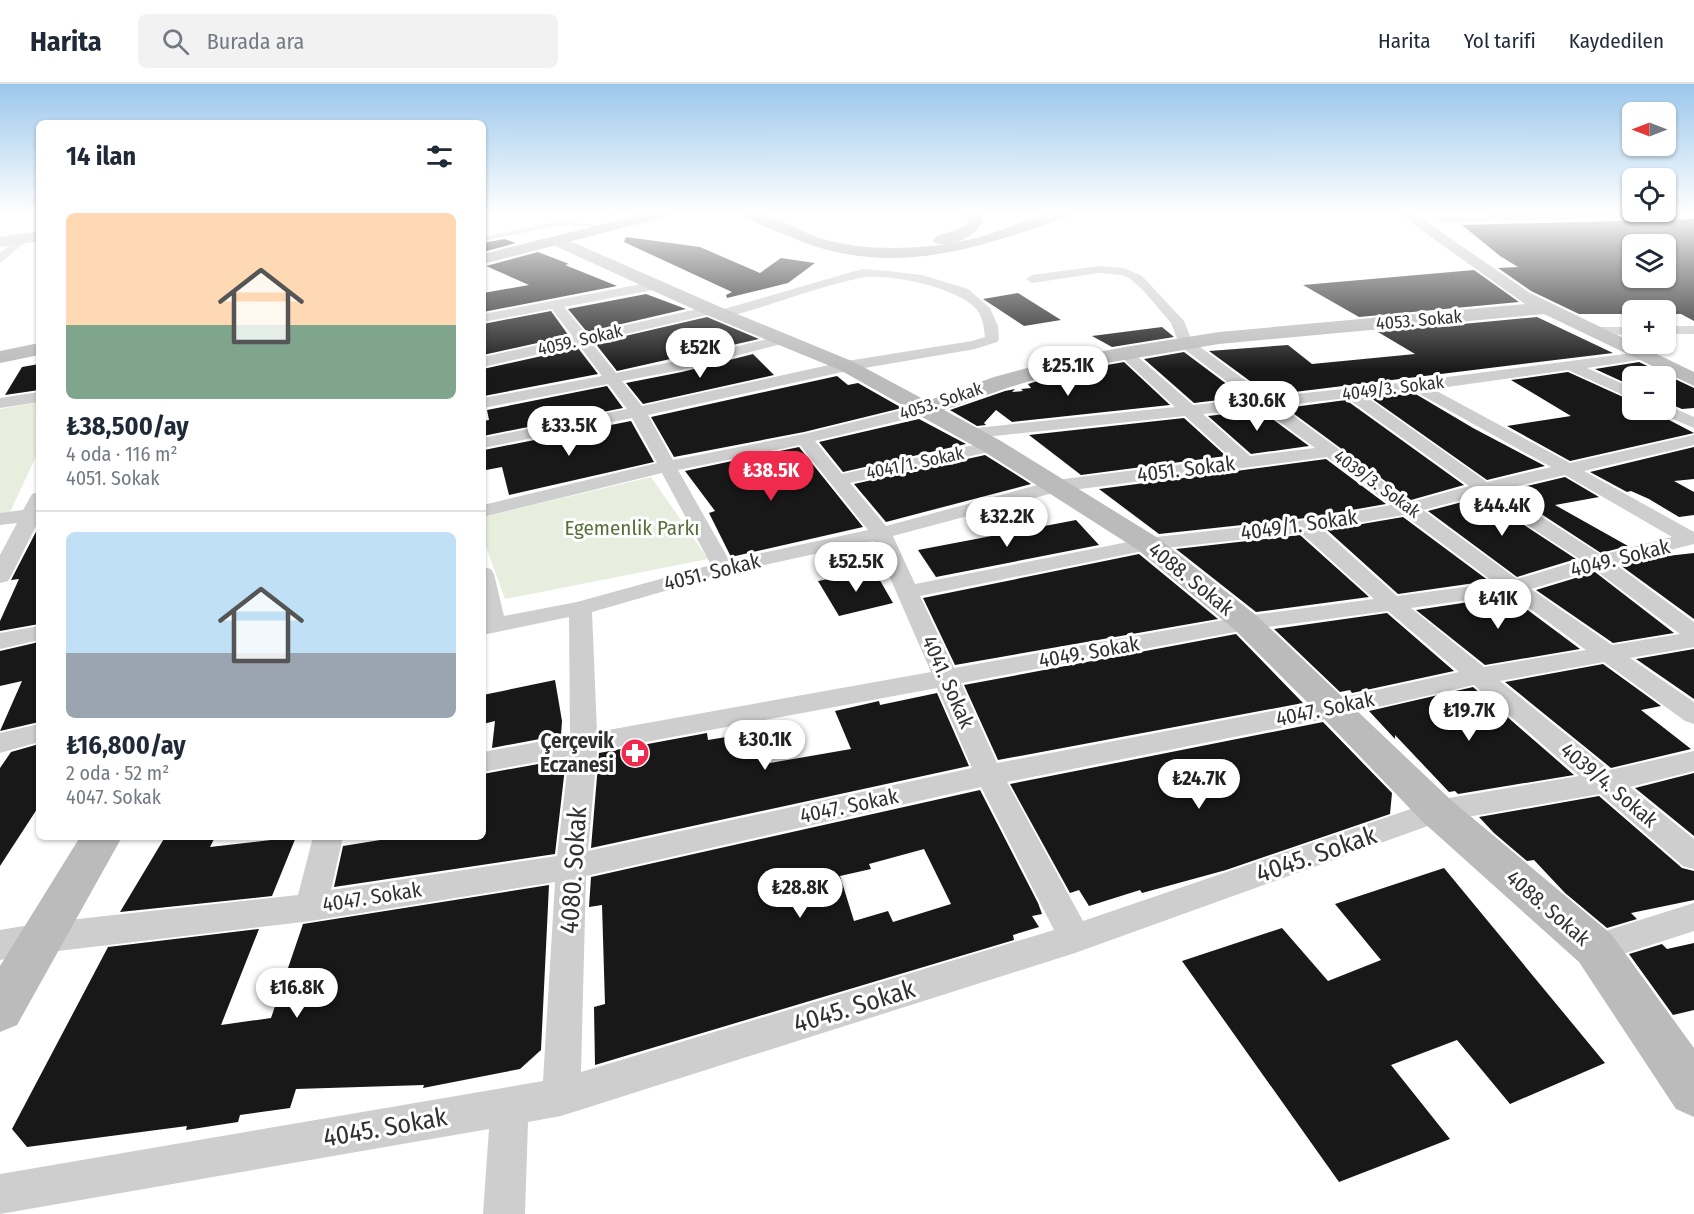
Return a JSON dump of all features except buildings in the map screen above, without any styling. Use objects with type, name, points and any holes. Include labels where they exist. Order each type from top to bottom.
[{"type":"street","name":"4088. Sokak","points":[[611,265],[716,312],[847,366],[979,440],[1148,544],[1246,623],[1335,708],[1437,812],[1595,948],[1694,1091]]},
{"type":"street","points":[[1477,265],[1517,293],[1640,356],[1694,380]]},
{"type":"street","points":[[1499,265],[1538,294],[1545,301],[1547,308]]},
{"type":"street","name":"4039/3. Sokak","points":[[1032,279],[1104,270],[1127,272],[1143,283],[1185,331],[1185,343],[1514,586],[1694,715]]},
{"type":"street","name":"4059. Sokak","points":[[486,361],[716,312],[862,273],[922,279],[963,292],[983,308],[991,326],[992,339],[975,345],[847,366]]},
{"type":"street","points":[[486,317],[658,285]]},
{"type":"street","points":[[556,304],[585,339],[638,413],[723,568]]},
{"type":"street","name":"4053. Sokak","points":[[486,510],[669,466],[804,439],[922,410],[1002,382],[1068,363],[1185,343],[1547,308]]},
{"type":"street","points":[[1676,330],[1694,330]]},
{"type":"street","points":[[1593,331],[1622,331]]},
{"type":"street","points":[[486,402],[681,365],[784,339]]},
{"type":"street","points":[[0,357],[36,350]]},
{"type":"street","points":[[1125,353],[1245,461]]},
{"type":"street","name":"4049/3. Sokak","points":[[979,440],[1189,411],[1417,386],[1640,356]]},
{"type":"street","points":[[1569,364],[1622,389]]},
{"type":"street","points":[[486,441],[638,413],[847,366]]},
{"type":"street","points":[[1417,386],[1570,470],[1689,543]]},
{"type":"street","points":[[1350,393],[1484,488],[1598,562],[1694,633]]},
{"type":"street","points":[[0,403],[36,397]]},
{"type":"street","points":[[1676,414],[1694,423]]},
{"type":"street","name":"4041. Sokak","points":[[804,439],[881,533],[989,775],[1075,938]]},
{"type":"street","name":"4041/1. Sokak","points":[[839,480],[979,440]]},
{"type":"street","name":"4049/1. Sokak","points":[[907,592],[1148,544],[1306,526],[1410,508],[1484,488],[1694,440]]},
{"type":"street","name":"4051. Sokak","points":[[489,626],[580,608],[723,568],[881,533],[1056,486],[1331,451]]},
{"type":"street","points":[[0,519],[36,510]]},
{"type":"street","points":[[0,576],[36,510]]},
{"type":"street","name":"4039/4. Sokak","points":[[1306,526],[1392,603],[1694,857]]},
{"type":"street","name":"4049. Sokak","points":[[486,761],[1246,623],[1514,586],[1598,562],[1689,543]]},
{"type":"street","points":[[486,600],[489,626]]},
{"type":"street","name":"4080. Sokak","points":[[561,1097],[571,867],[584,743],[580,608]]},
{"type":"street","points":[[0,641],[36,634]]},
{"type":"street","name":"4047. Sokak","points":[[20,941],[312,906],[571,867],[989,775],[1335,708],[1479,676],[1694,639]]},
{"type":"street","points":[[0,742],[36,734]]},
{"type":"street","name":"4045. Sokak","points":[[0,1194],[561,1097],[1075,938],[1437,812],[1606,783],[1694,761]]},
{"type":"street","points":[[0,1009],[20,941],[100,840]]},
{"type":"street","points":[[312,906],[327,840]]},
{"type":"street","points":[[1595,948],[1694,917]]},
{"type":"street","points":[[504,1214],[510,1106]]},
{"type":"green space","points":[[36,403],[36,456],[10,512],[0,513],[0,409]]},
{"type":"green space","name":"Egemenlik Parkı","points":[[651,477],[708,559],[505,599],[486,546],[486,516]]},
{"type":"place","name":"Çerçevik Eczanesi","points":[[635,753]]}]
